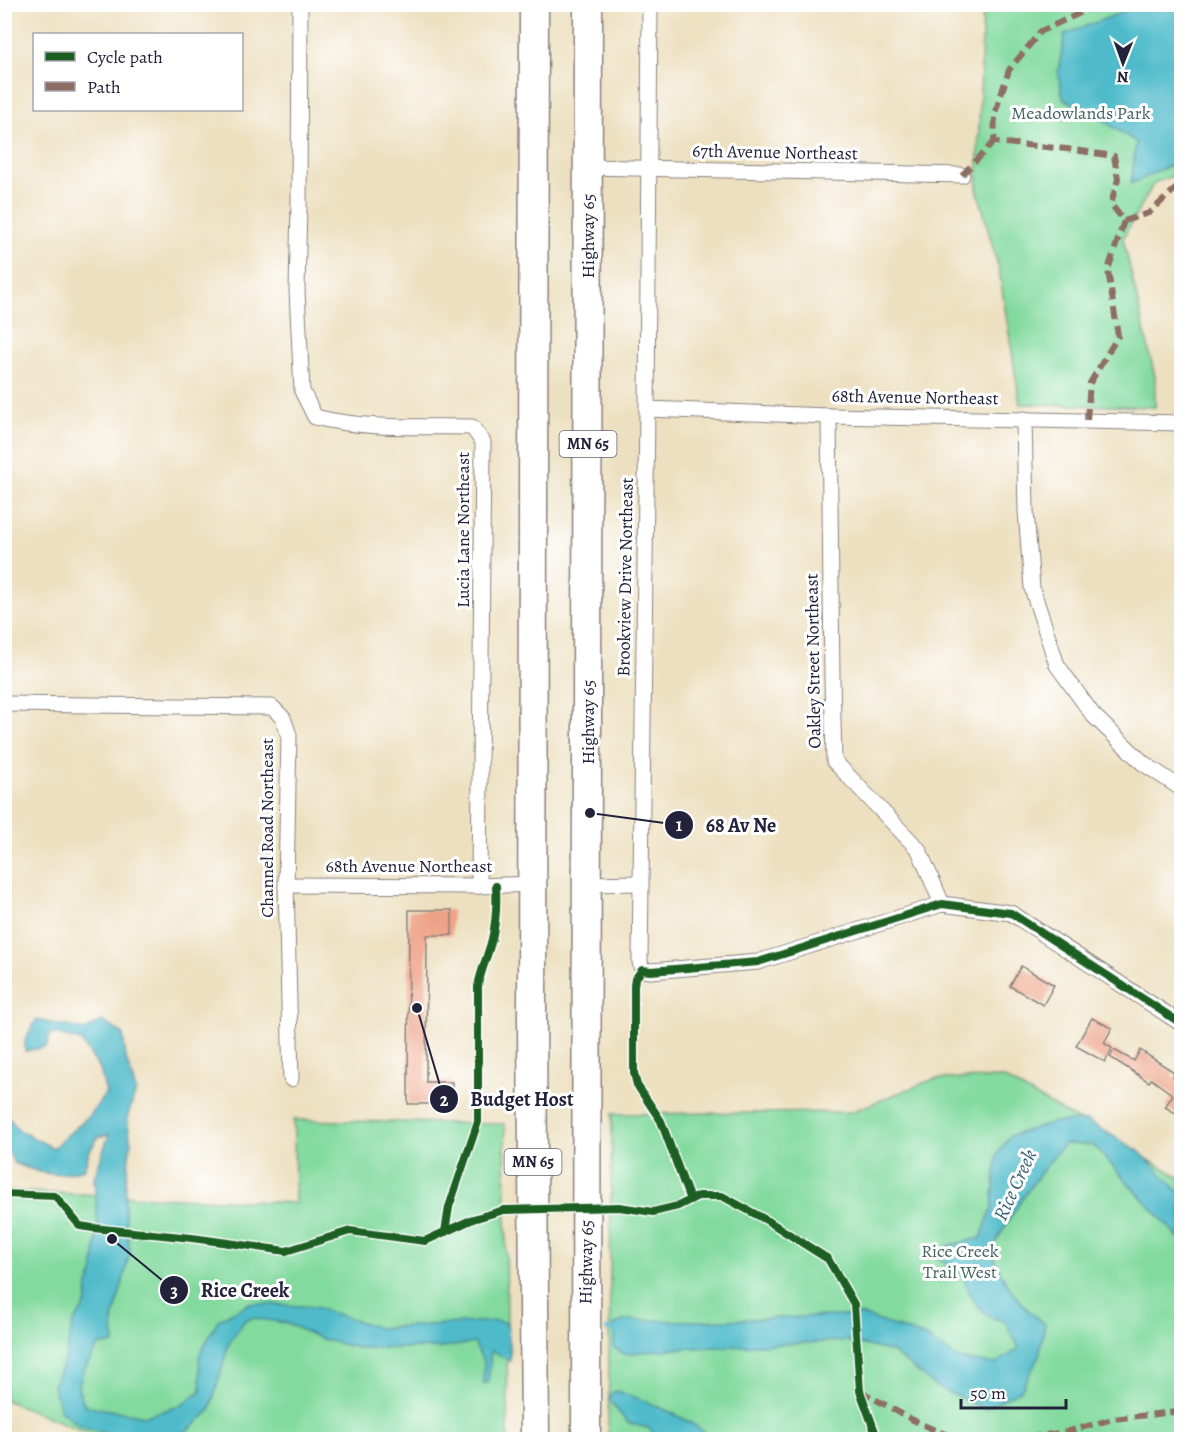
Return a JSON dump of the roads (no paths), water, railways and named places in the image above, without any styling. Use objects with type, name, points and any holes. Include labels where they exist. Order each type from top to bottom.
[{"type":"highway","name":"MN 65","points":[[534,4],[535,1440]]},
{"type":"highway","name":"Highway 65","points":[[586,1440],[588,4]]},
{"type":"street","name":"Lucia Lane Northeast","points":[[300,4],[297,291],[302,391],[315,417],[338,423],[364,425],[472,427],[483,442],[479,886]]},
{"type":"street","name":"Brookview Drive Northeast","points":[[650,4],[640,962],[642,970],[758,962],[942,904]]},
{"type":"street","name":"67th Avenue Northeast","points":[[588,167],[962,175]]},
{"type":"street","name":"68th Avenue Northeast","points":[[647,409],[829,416],[1024,418],[1182,423]]},
{"type":"street","name":"Oakley Street Northeast","points":[[829,416],[834,761],[919,850],[942,904]]},
{"type":"street","points":[[1024,418],[1026,511],[1032,588],[1057,665],[1093,715],[1143,763],[1182,789]]},
{"type":"street","name":"Channel Road Northeast","points":[[4,704],[272,707],[284,718],[289,735],[286,885],[291,1079]]},
{"type":"street","points":[[588,884],[641,883]]},
{"type":"street","name":"68th Avenue Northeast","points":[[286,885],[533,884]]},
{"type":"street","points":[[942,904],[1011,913],[1182,1024]]},
{"type":"water","points":[[1144,4],[1181,5],[1181,160],[1131,184],[1136,142],[1084,108],[1063,99],[1058,71],[1065,34]]},
{"type":"water","points":[[36,1020],[85,1030],[102,1021],[123,1034],[126,1059],[136,1091],[127,1118],[131,1143],[126,1180],[125,1213],[130,1252],[113,1321],[114,1344],[99,1345],[83,1371],[78,1388],[85,1406],[146,1416],[179,1406],[201,1391],[199,1356],[218,1320],[250,1303],[315,1307],[379,1328],[496,1321],[507,1323],[510,1361],[491,1350],[488,1383],[483,1383],[484,1362],[474,1343],[439,1348],[357,1348],[322,1339],[286,1323],[253,1318],[245,1320],[229,1343],[210,1411],[187,1431],[161,1439],[136,1440],[116,1437],[79,1425],[61,1411],[53,1386],[66,1356],[72,1326],[87,1302],[88,1285],[93,1274],[98,1226],[94,1178],[109,1134],[98,1137],[89,1152],[84,1169],[49,1174],[14,1163],[5,1145],[5,1112],[18,1130],[53,1148],[91,1114],[106,1093],[100,1069],[81,1041],[51,1033],[46,1047],[25,1051],[25,1040]]},
{"type":"water","name":"Rice Creek","points":[[1087,1121],[1139,1151],[1181,1194],[1181,1240],[1093,1145],[1064,1144],[1043,1169],[991,1251],[1013,1292],[1045,1324],[1039,1356],[1021,1390],[985,1409],[937,1387],[892,1352],[848,1341],[671,1349],[624,1354],[614,1348],[614,1325],[626,1320],[697,1321],[862,1315],[928,1338],[958,1359],[996,1364],[1019,1348],[1005,1321],[989,1317],[974,1302],[962,1274],[930,1253],[950,1245],[981,1238],[992,1207],[997,1155],[1010,1136],[1055,1122]]},
{"type":"water","points":[[616,1391],[653,1404],[680,1417],[693,1424],[711,1439],[660,1439],[648,1428],[628,1423],[609,1400],[612,1393]]},
{"type":"waterway","name":"Rice Creek","points":[[607,1330],[620,1330]]},
{"type":"place","name":"68 Av Ne","points":[[590,813]]},
{"type":"place","name":"Budget Host","points":[[417,1008]]},
{"type":"place","name":"Rice Creek","points":[[112,1239]]},
{"type":"park label","name":"Meadowlands Park","points":[[1081,113]]},
{"type":"park label","name":"Rice Creek Trail West","points":[[960,1261]]}]
